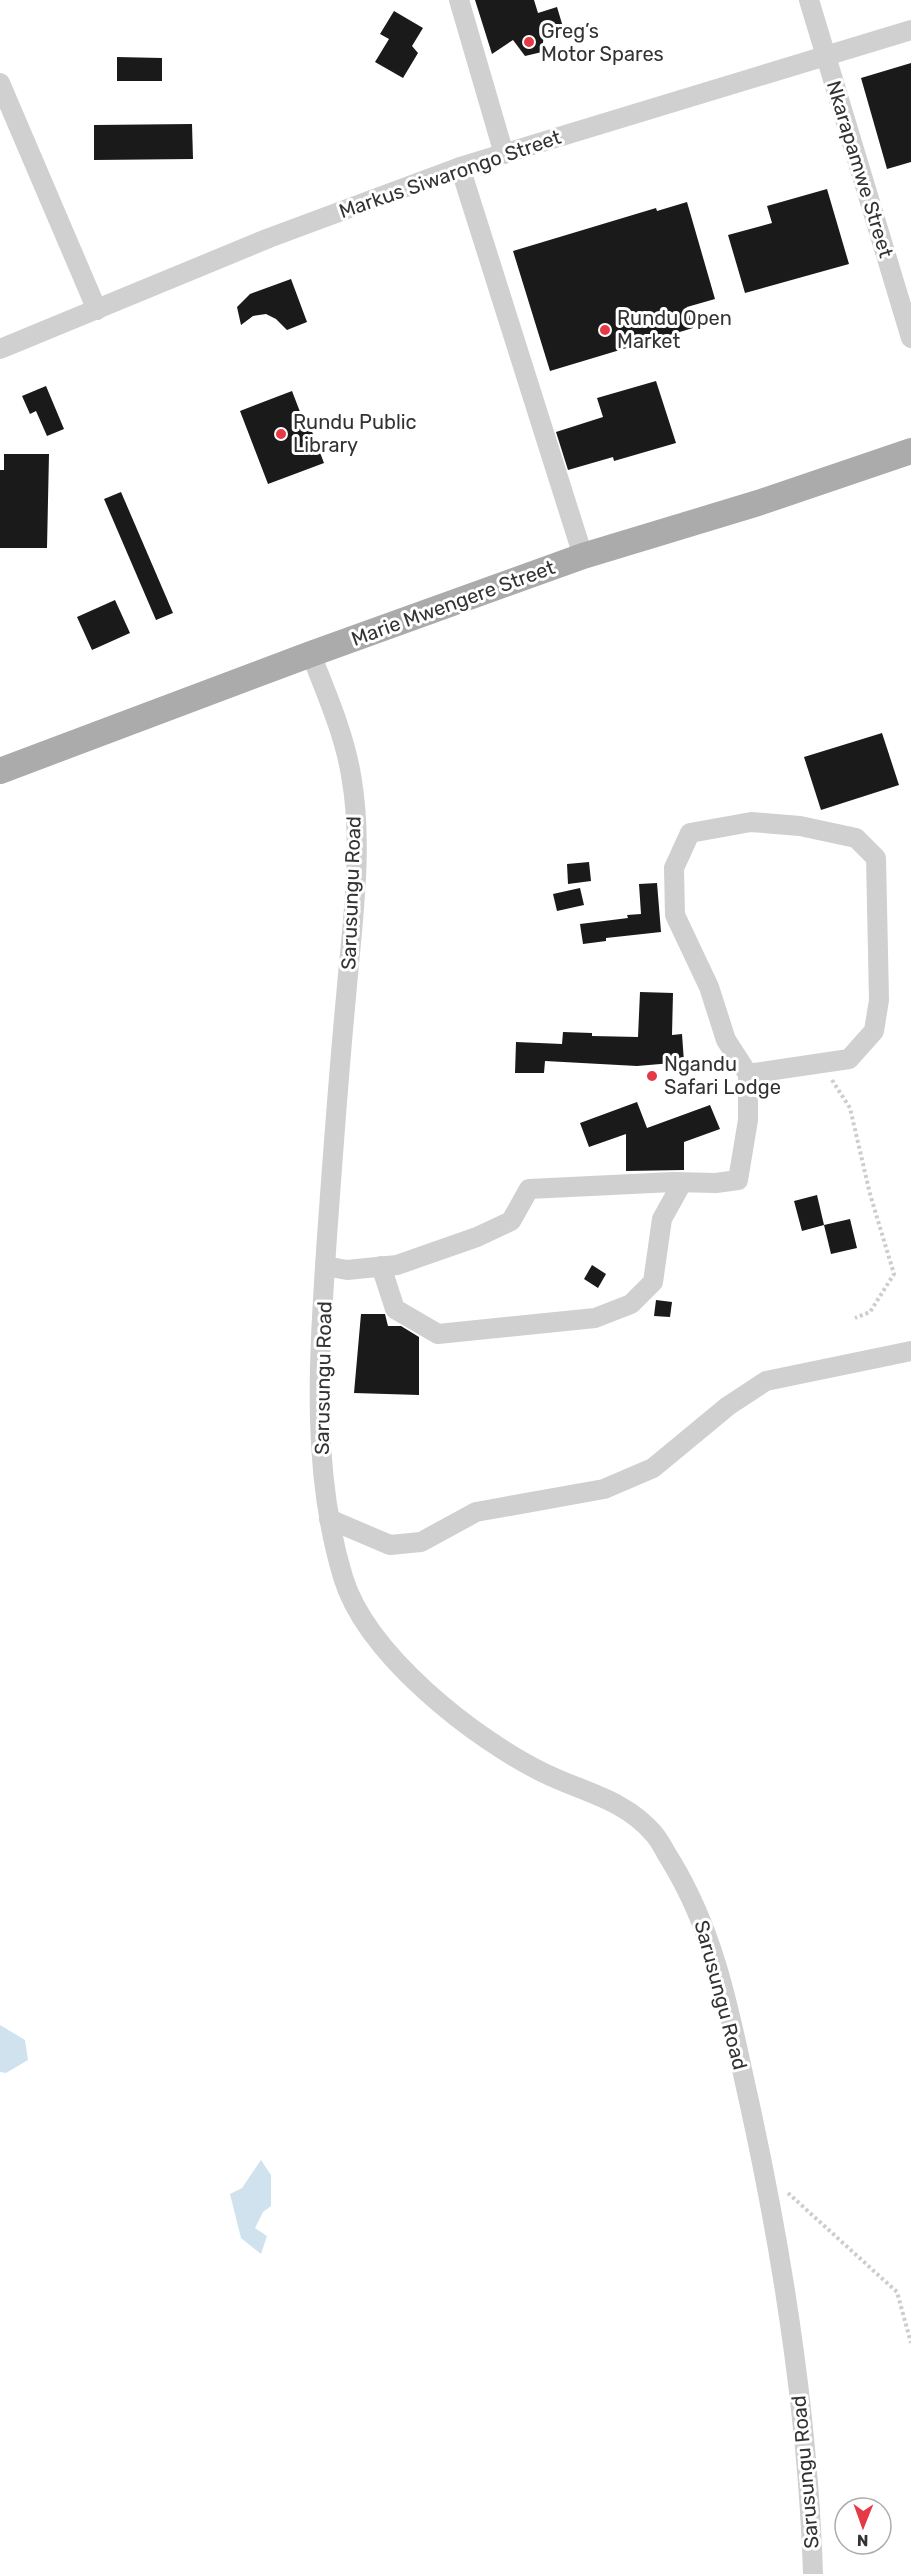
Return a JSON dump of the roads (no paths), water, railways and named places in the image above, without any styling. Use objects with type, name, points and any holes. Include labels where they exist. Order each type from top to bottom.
[{"type":"main road","name":"Marie Mwengere Street","points":[[0,771],[311,654],[583,556],[758,503],[911,451]]},
{"type":"street","points":[[459,0],[504,154]]},
{"type":"street","name":"Nkarapamwe Street","points":[[809,0],[911,338]]},
{"type":"street","name":"Markus Siwarongo Street","points":[[0,349],[269,238],[460,167],[911,30]]},
{"type":"street","points":[[0,83],[97,310]]},
{"type":"street","points":[[460,167],[583,556]]},
{"type":"street","name":"Sarusungu Road","points":[[311,654],[338,727],[351,773],[357,822],[353,919],[336,1105],[325,1266],[319,1446],[329,1519],[344,1581],[365,1624],[403,1668],[441,1703],[501,1751],[548,1776],[612,1801],[635,1815],[655,1835],[689,1890],[710,1938],[734,2030],[765,2173],[792,2340],[812,2526],[813,2574]]},
{"type":"street","points":[[325,1266],[347,1270],[398,1265],[477,1237],[512,1221],[530,1190],[682,1183],[716,1184],[738,1180],[748,1120],[748,1074],[726,1041],[709,987],[675,915],[674,868],[690,833],[751,822],[800,826],[856,838],[876,858],[879,1000],[874,1031],[849,1059],[748,1074]]},
{"type":"street","points":[[381,1266],[395,1309],[438,1334],[595,1318],[631,1304],[653,1282],[663,1219],[682,1183]]},
{"type":"street","points":[[329,1519],[390,1545],[422,1542],[476,1512],[604,1489],[653,1468],[728,1406],[766,1381],[911,1351]]},
{"type":"water","points":[[0,2025],[25,2040],[28,2060],[6,2073],[0,2072]]},
{"type":"water","points":[[261,2160],[271,2175],[271,2206],[263,2212],[255,2228],[267,2236],[261,2254],[241,2238],[230,2194],[242,2188]]},
{"type":"place","name":"Greg’s Motor Spares","points":[[529,42]]},
{"type":"place","name":"Rundu Open Market","points":[[605,330]]},
{"type":"place","name":"Rundu Public Library","points":[[281,434]]},
{"type":"place","name":"Ngandu Safari Lodge","points":[[652,1076]]}]
